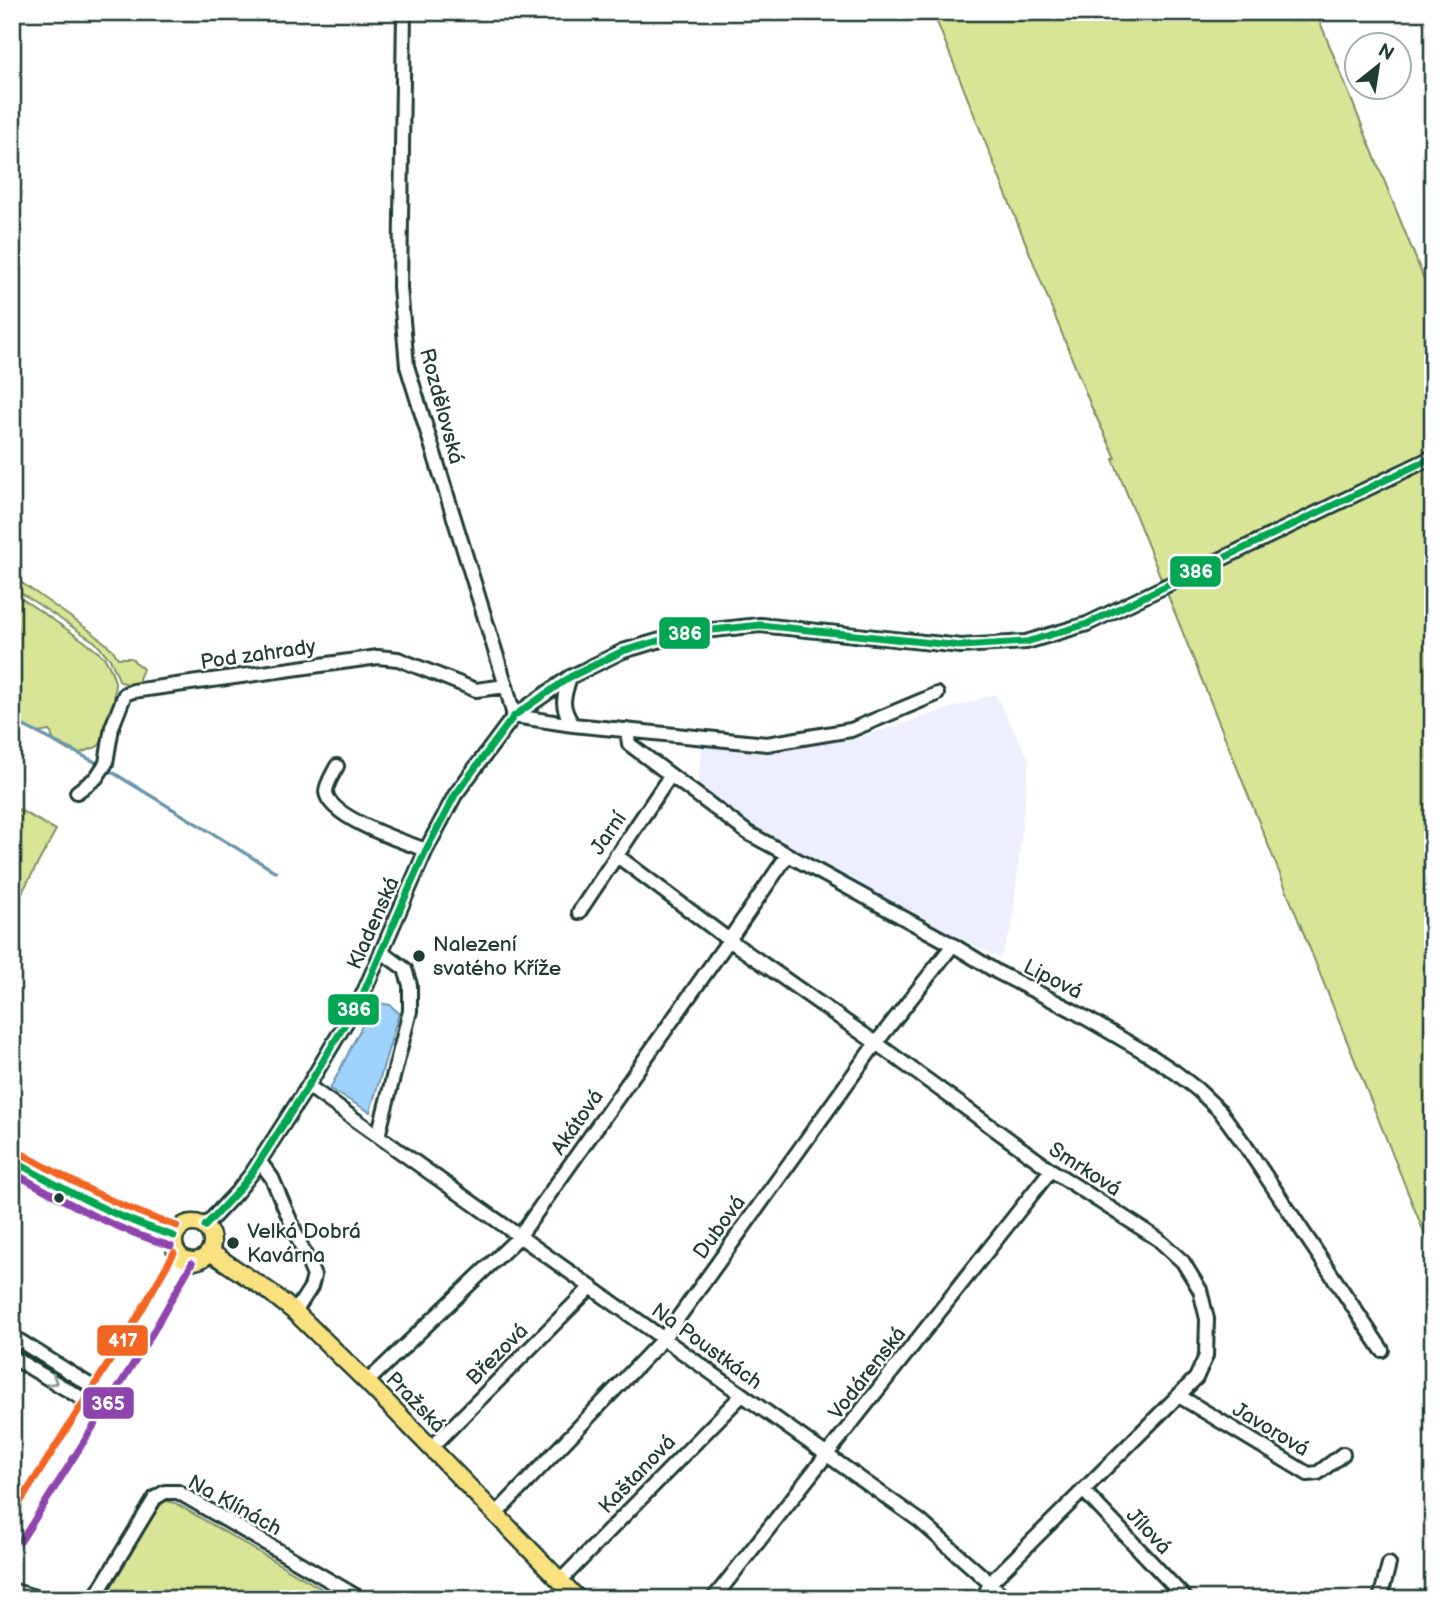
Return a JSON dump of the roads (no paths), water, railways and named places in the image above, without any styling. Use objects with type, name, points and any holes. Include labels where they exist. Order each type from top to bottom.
[{"type":"main road","points":[[12,1160],[114,1216],[174,1236]]},
{"type":"main road","points":[[187,1223],[205,1226],[213,1241],[210,1252],[201,1259],[189,1261],[183,1258],[175,1249],[174,1236],[181,1226],[187,1223]]},
{"type":"main road","name":"Pražská","points":[[210,1252],[295,1312],[367,1382],[578,1599]]},
{"type":"street","name":"Rozdělovská","points":[[404,12],[400,287],[407,366],[514,716]]},
{"type":"street","name":"Kladenská","points":[[205,1226],[236,1194],[260,1162],[363,993],[426,850],[455,795],[514,716],[570,677],[623,651],[685,634],[760,625],[961,646],[1026,642],[1087,624],[1433,457]]},
{"type":"street","name":"Pod zahrady","points":[[77,792],[96,778],[107,763],[117,710],[125,694],[133,691],[377,657],[398,659],[476,690],[506,686]]},
{"type":"street","points":[[570,677],[563,703],[565,714],[573,725]]},
{"type":"street","points":[[514,716],[573,725],[767,744],[851,730],[937,694]]},
{"type":"street","name":"Lipová","points":[[627,730],[629,744],[748,833],[953,945],[997,972],[1072,1010],[1148,1054],[1198,1090],[1220,1111],[1245,1145],[1382,1350]]},
{"type":"street","points":[[337,766],[326,792],[335,807],[376,831],[426,850]]},
{"type":"street","name":"Jarní","points":[[579,912],[670,776]]},
{"type":"street","name":"Smrková","points":[[617,855],[729,940],[1051,1170],[1157,1238],[1183,1262],[1200,1290],[1207,1319],[1206,1356],[1196,1378],[990,1583],[982,1599]]},
{"type":"street","name":"Akátová","points":[[367,1382],[519,1237],[787,856]]},
{"type":"street","name":"Dubová","points":[[496,1514],[663,1339],[876,1043],[953,945]]},
{"type":"street","points":[[378,1136],[410,1011],[410,985],[405,969],[382,952]]},
{"type":"street","name":"Na Poustkách","points":[[308,1086],[920,1521],[1006,1599]]},
{"type":"street","points":[[260,1162],[272,1178],[314,1276],[312,1287],[295,1312]]},
{"type":"street","name":"Vodárenská","points":[[713,1599],[1051,1170]]},
{"type":"street","points":[[12,1535],[93,1405],[96,1389],[143,1328],[183,1258]]},
{"type":"street","name":"Březová","points":[[431,1448],[591,1287]]},
{"type":"street","points":[[12,1352],[13,1336],[96,1389]]},
{"type":"street","points":[[12,1357],[93,1405]]},
{"type":"street","name":"Kaštanová","points":[[560,1581],[742,1395]]},
{"type":"street","name":"Javorová","points":[[1179,1396],[1308,1474],[1318,1473],[1343,1454]]},
{"type":"street","name":"Jílová","points":[[1083,1490],[1186,1599]]},
{"type":"street","name":"Na Klínách","points":[[94,1599],[155,1498],[165,1492],[178,1492],[361,1599]]},
{"type":"street","points":[[1380,1599],[1389,1564]]},
{"type":"street","points":[[12,1590],[42,1599]]},
{"type":"water","points":[[379,1003],[390,1005],[399,1013],[370,1112],[330,1089],[372,1006]]},
{"type":"waterway","points":[[12,720],[101,765]]},
{"type":"waterway","points":[[107,769],[276,872]]},
{"type":"place","name":"Nalezení svatého Kříže","points":[[419,956]]},
{"type":"place","name":"Velká Dobrá Kavárna","points":[[233,1243]]}]
